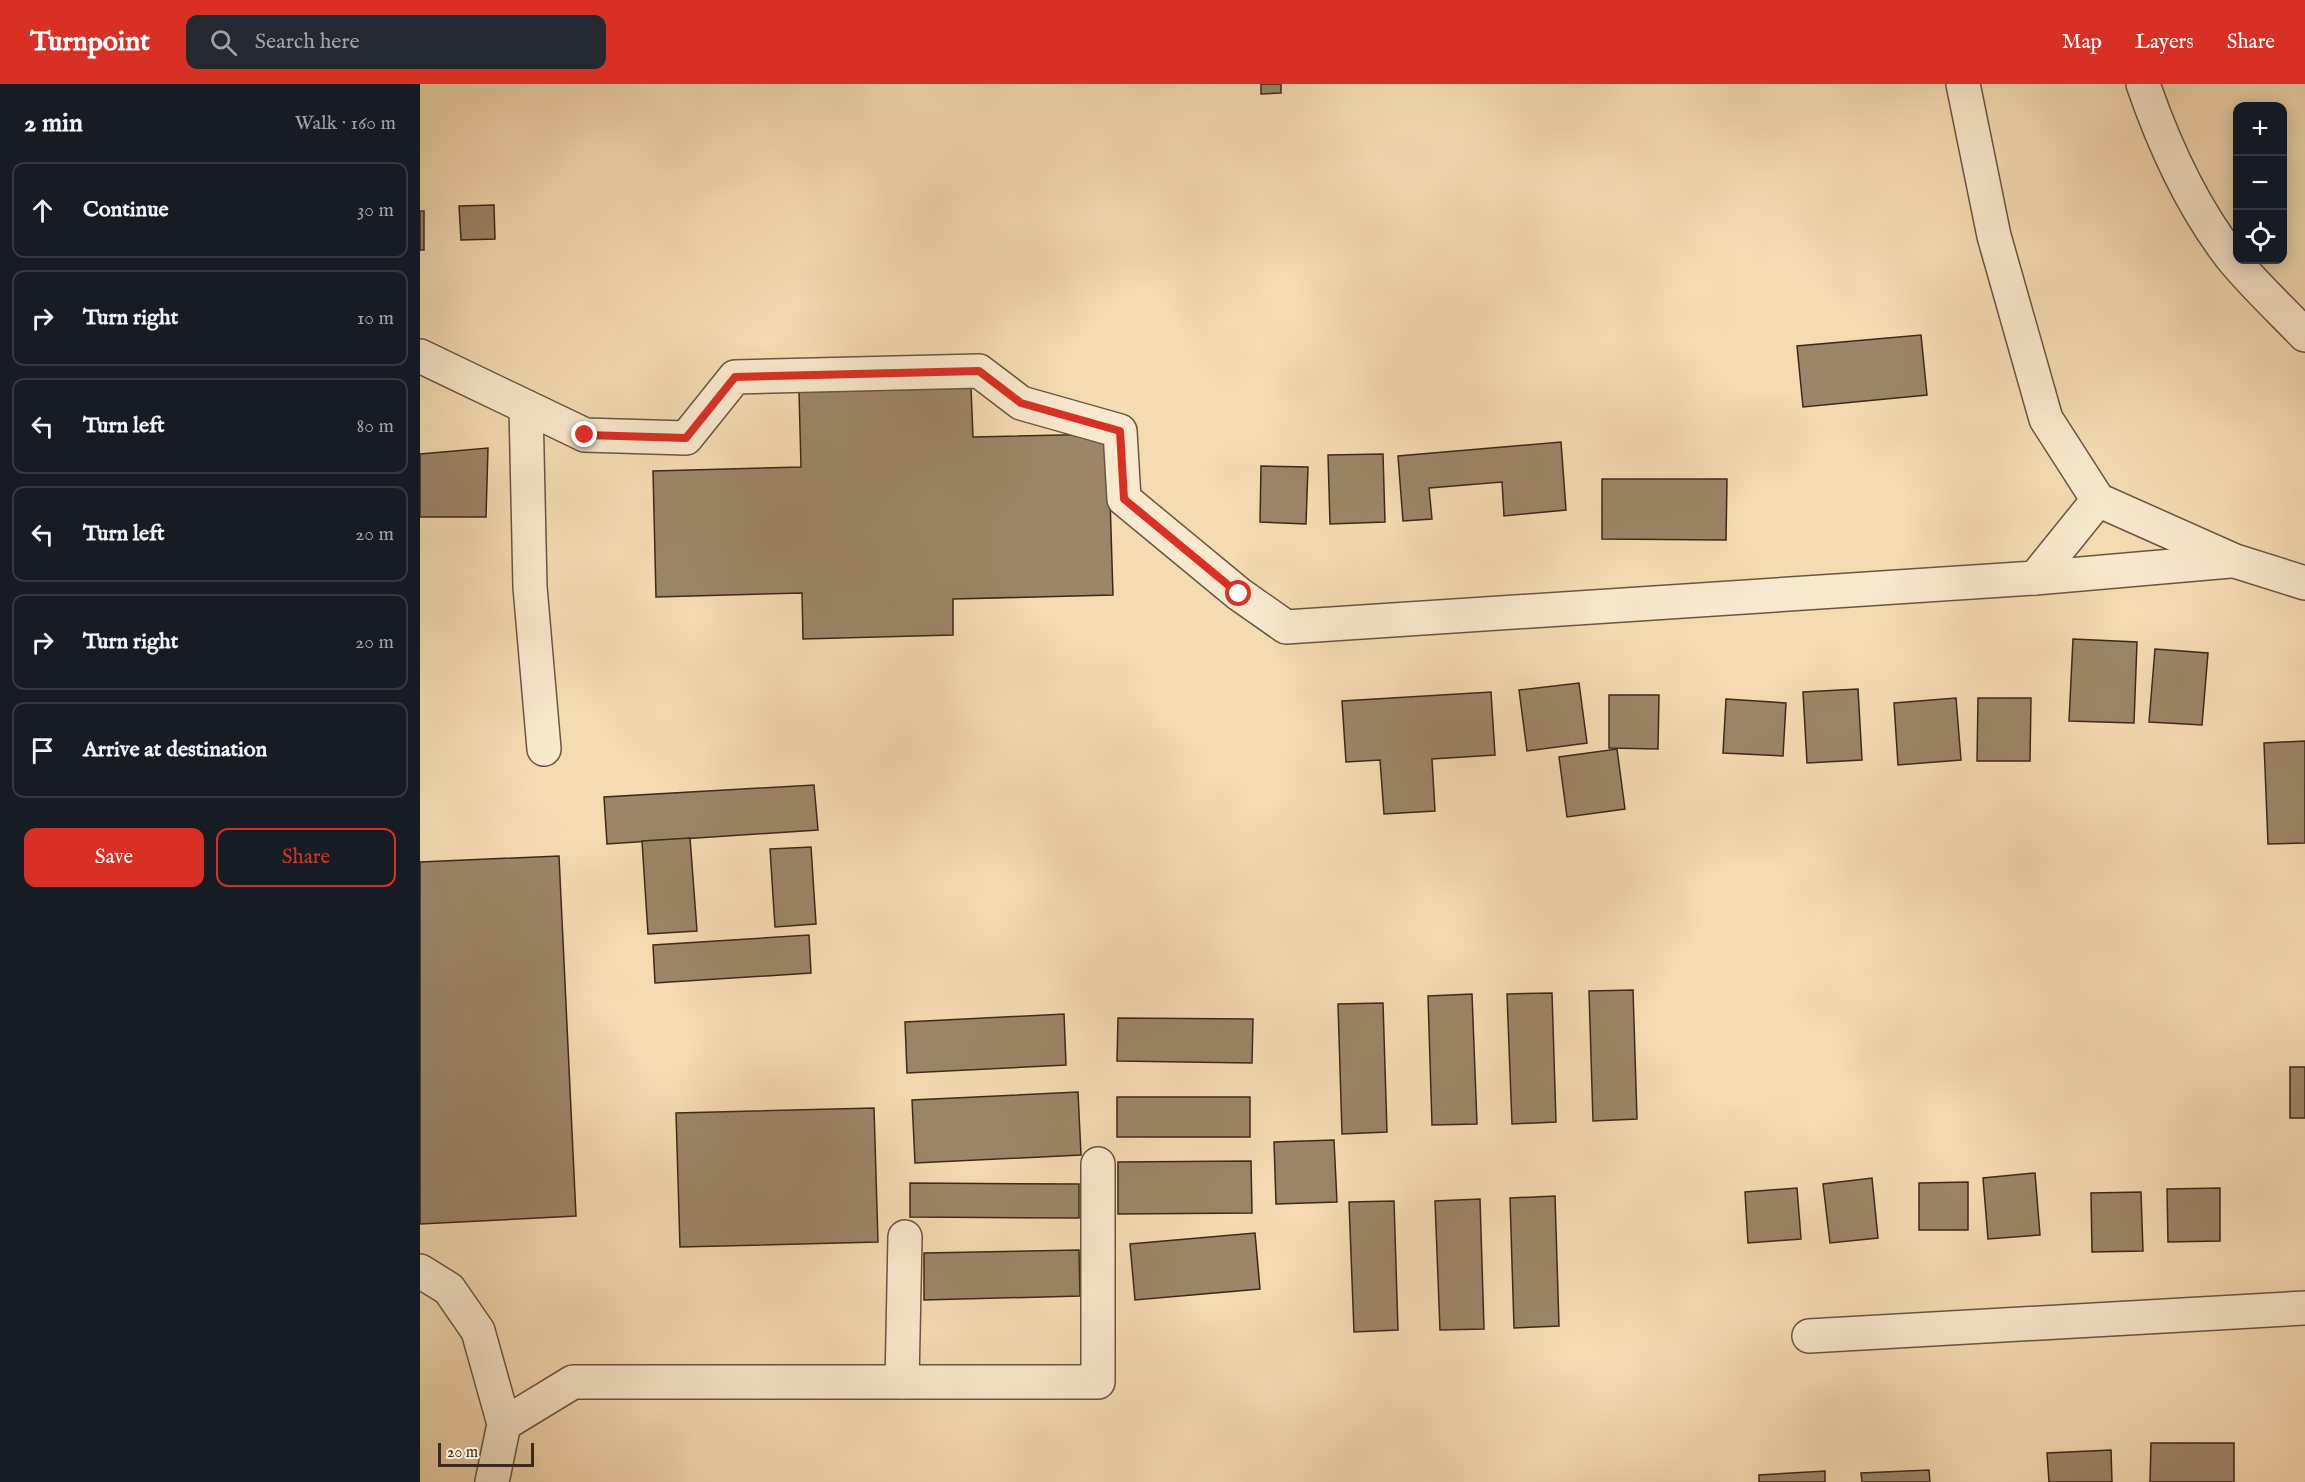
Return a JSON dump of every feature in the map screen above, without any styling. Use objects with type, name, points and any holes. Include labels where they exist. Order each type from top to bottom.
[{"type":"street","points":[[1963,84],[1994,236],[2046,419],[2098,500],[2235,561],[2305,583]]},
{"type":"street","points":[[2143,84],[2160,133],[2194,200],[2232,258],[2305,335]]},
{"type":"street","points":[[420,356],[585,435],[686,438],[735,377],[979,371],[1021,403],[1120,431],[1124,499],[1239,594],[1286,627],[2035,578],[2235,561]]},
{"type":"street","points":[[526,407],[530,587],[544,749]]},
{"type":"street","points":[[2035,578],[2098,500]]},
{"type":"street","points":[[504,1424],[573,1382],[1098,1382],[1098,1164]]},
{"type":"street","points":[[903,1382],[905,1237]]},
{"type":"street","points":[[420,1271],[449,1289],[478,1331],[504,1424],[492,1482]]},
{"type":"street","points":[[1809,1336],[2305,1308]]},
{"type":"building","points":[[1261,84],[1281,84],[1281,93],[1261,94]]},
{"type":"building","points":[[494,205],[495,239],[461,240],[459,206]]},
{"type":"building","points":[[420,211],[424,211],[424,250],[420,250]]},
{"type":"building","points":[[1921,335],[1927,395],[1803,407],[1797,346]]},
{"type":"building","points":[[971,388],[973,437],[1108,434],[1113,595],[953,599],[953,635],[803,639],[802,593],[656,597],[653,471],[801,467],[799,392]]},
{"type":"building","points":[[1561,442],[1566,510],[1504,516],[1502,482],[1429,488],[1432,519],[1403,521],[1398,456]]},
{"type":"building","points":[[488,448],[486,517],[420,517],[420,454]]},
{"type":"building","points":[[1383,454],[1385,522],[1330,524],[1328,455]]},
{"type":"building","points":[[1261,466],[1308,467],[1306,524],[1260,522]]},
{"type":"building","points":[[1602,479],[1727,479],[1726,540],[1602,539]]},
{"type":"building","points":[[2073,639],[2137,642],[2134,723],[2069,721]]},
{"type":"building","points":[[2155,649],[2208,653],[2202,725],[2149,722]]},
{"type":"building","points":[[1579,683],[1587,743],[1527,751],[1519,690]]},
{"type":"building","points":[[1858,689],[1862,760],[1807,763],[1803,692]]},
{"type":"building","points":[[1491,692],[1495,755],[1432,759],[1435,811],[1384,814],[1380,760],[1346,762],[1342,701]]},
{"type":"building","points":[[1609,695],[1659,695],[1658,749],[1609,748]]},
{"type":"building","points":[[1956,698],[1961,760],[1898,765],[1894,703]]},
{"type":"building","points":[[1978,698],[2031,698],[2030,761],[1977,761]]},
{"type":"building","points":[[1726,699],[1786,703],[1783,756],[1723,753]]},
{"type":"building","points":[[2305,741],[2305,843],[2268,844],[2264,743]]},
{"type":"building","points":[[1617,749],[1625,809],[1567,817],[1559,757]]},
{"type":"building","points":[[814,785],[818,830],[607,844],[604,797]]},
{"type":"building","points":[[690,838],[697,931],[648,934],[642,841]]},
{"type":"building","points":[[811,847],[816,924],[775,927],[770,849]]},
{"type":"building","points":[[559,856],[576,1216],[420,1224],[420,862]]},
{"type":"building","points":[[809,935],[811,973],[655,983],[653,945]]},
{"type":"building","points":[[1633,990],[1637,1119],[1593,1121],[1589,991]]},
{"type":"building","points":[[1552,993],[1556,1122],[1512,1124],[1507,994]]},
{"type":"building","points":[[1472,994],[1477,1124],[1432,1125],[1428,996]]},
{"type":"building","points":[[1383,1003],[1387,1132],[1342,1134],[1338,1004]]},
{"type":"building","points":[[1064,1014],[1066,1065],[907,1073],[905,1022]]},
{"type":"building","points":[[1118,1018],[1253,1019],[1252,1063],[1117,1061]]},
{"type":"building","points":[[2290,1067],[2305,1067],[2305,1118],[2290,1118]]},
{"type":"building","points":[[1078,1092],[1081,1155],[915,1163],[912,1100]]},
{"type":"building","points":[[1117,1097],[1250,1097],[1250,1137],[1117,1137]]},
{"type":"building","points":[[874,1108],[878,1242],[680,1247],[676,1113]]},
{"type":"building","points":[[1334,1140],[1337,1202],[1276,1204],[1274,1142]]},
{"type":"building","points":[[1251,1161],[1252,1213],[1118,1214],[1118,1162]]},
{"type":"building","points":[[2035,1173],[2040,1235],[1988,1239],[1983,1178]]},
{"type":"building","points":[[1872,1178],[1878,1238],[1830,1243],[1823,1184]]},
{"type":"building","points":[[1968,1182],[1968,1230],[1919,1230],[1919,1183]]},
{"type":"building","points":[[910,1183],[1079,1184],[1079,1218],[910,1217]]},
{"type":"building","points":[[1797,1188],[1801,1239],[1748,1243],[1745,1192]]},
{"type":"building","points":[[2220,1188],[2220,1241],[2168,1242],[2167,1189]]},
{"type":"building","points":[[2141,1192],[2143,1251],[2092,1252],[2091,1193]]},
{"type":"building","points":[[1555,1196],[1559,1326],[1514,1328],[1510,1198]]},
{"type":"building","points":[[1480,1199],[1484,1329],[1440,1330],[1435,1201]]},
{"type":"building","points":[[1394,1201],[1398,1330],[1354,1332],[1349,1202]]},
{"type":"building","points":[[1255,1233],[1260,1289],[1135,1300],[1130,1244]]},
{"type":"building","points":[[1079,1250],[1080,1296],[924,1300],[924,1253]]},
{"type":"building","points":[[2151,1443],[2234,1443],[2234,1482],[2150,1482]]},
{"type":"building","points":[[2111,1450],[2112,1482],[2049,1482],[2047,1453]]},
{"type":"building","points":[[1929,1470],[1930,1482],[1862,1482],[1861,1473]]},
{"type":"building","points":[[1825,1471],[1825,1482],[1759,1482],[1759,1475]]},
{"type":"route","points":[[585,435],[686,438],[735,377],[979,371],[1021,403],[1120,431],[1124,499],[1239,594]]}]
